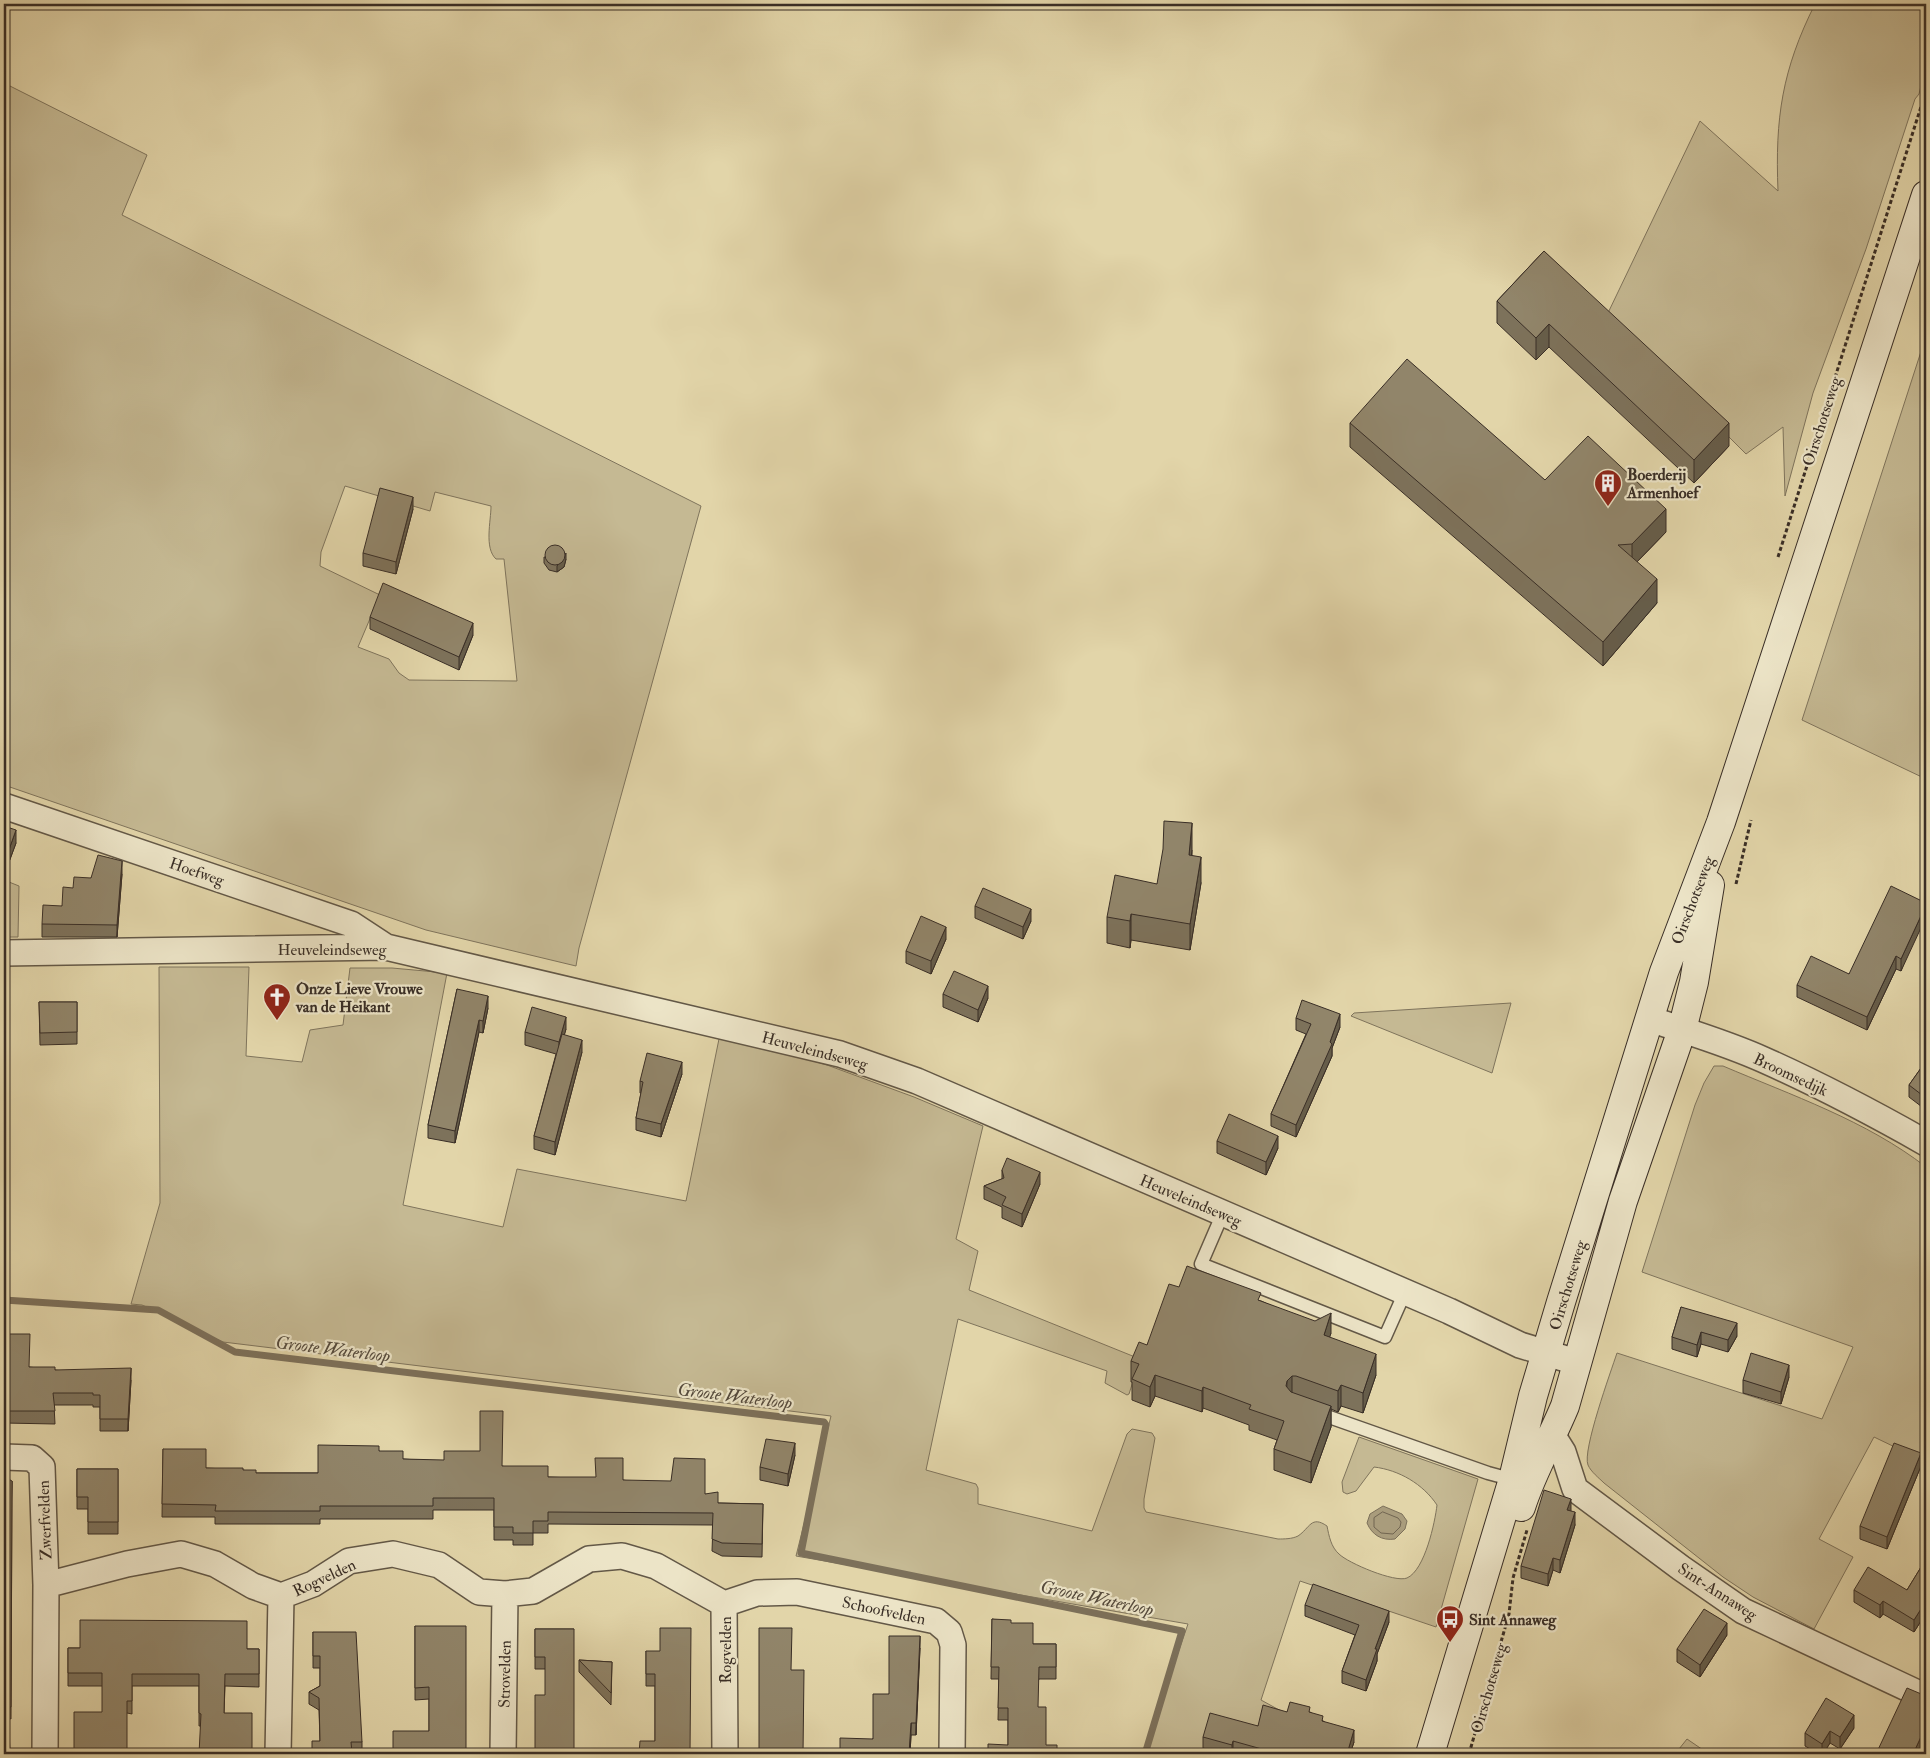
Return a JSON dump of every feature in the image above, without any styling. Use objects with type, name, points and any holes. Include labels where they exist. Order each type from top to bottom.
[{"type":"main road","name":"Oirschotseweg","points":[[1448,1754],[1490,1605],[1521,1482],[1533,1396],[1546,1353],[1664,972],[1721,822],[1926,194]]},
{"type":"main road","name":"Oirschotseweg","points":[[1430,1754],[1521,1482],[1553,1436],[1565,1406],[1576,1362],[1624,1201],[1682,1030],[1694,982],[1721,822]]},
{"type":"street","name":"Hoefweg","points":[[4,806],[351,924],[386,947]]},
{"type":"street","name":"Heuveleindseweg","points":[[4,953],[386,947],[840,1054],[917,1081],[1405,1292],[1520,1345],[1576,1362]]},
{"type":"street","name":"Broomsedijk","points":[[1650,1019],[1763,1060],[1871,1112],[1926,1143]]},
{"type":"street","name":"Sint-Annaweg","points":[[1553,1436],[1563,1452],[1575,1489],[1681,1568],[1743,1611],[1926,1698]]},
{"type":"street","name":"Zwerfvelden","points":[[4,1457],[32,1458],[42,1467],[46,1585]]},
{"type":"street","name":"Rogvelden","points":[[46,1585],[127,1564],[182,1554],[215,1564],[253,1586],[281,1596],[313,1584],[349,1561],[393,1554],[439,1565],[479,1592],[505,1594],[533,1591],[589,1559],[622,1556],[656,1566],[724,1604],[725,1754]]},
{"type":"street","points":[[45,1754],[46,1585]]},
{"type":"street","name":"Schoofvelden","points":[[724,1604],[757,1593],[798,1592],[936,1621],[949,1632],[953,1645],[952,1754]]},
{"type":"street","name":"Strovelden","points":[[503,1754],[505,1594]]},
{"type":"street","points":[[278,1754],[281,1596]]},
{"type":"lane","points":[[1223,1213],[1201,1264],[1385,1337],[1405,1292]]},
{"type":"lane","points":[[1303,1408],[1521,1482]]},
{"type":"path","name":"Oirschotseweg","points":[[1776,563],[1926,91]]},
{"type":"path","name":"Oirschotseweg","points":[[1469,1754],[1509,1614],[1513,1578],[1529,1523]]},
{"type":"shaded area","points":[[1815,4],[1926,4],[1926,66],[1919,94],[1915,99],[1866,249],[1813,393],[1785,496],[1783,427],[1746,454],[1607,315],[1700,121],[1778,191],[1778,140],[1783,95],[1795,51]]},
{"type":"shaded area","points":[[4,83],[147,155],[122,215],[701,506],[579,948],[576,966],[426,930],[4,785]],"holes":[[[345,486],[430,511],[435,492],[491,506],[490,548],[496,559],[504,559],[517,681],[409,680],[399,673],[389,659],[358,647],[380,595],[320,566],[321,552]]]},
{"type":"shaded area","points":[[1926,336],[1926,779],[1802,720]]},
{"type":"shaded area","points":[[4,880],[19,886],[18,937],[4,937]]},
{"type":"shaded area","points":[[159,967],[249,967],[246,1056],[302,1062],[310,1030],[343,1025],[350,968],[392,968],[447,973],[403,1205],[503,1227],[517,1169],[686,1201],[720,1034],[827,1065],[914,1097],[983,1126],[956,1239],[978,1251],[969,1290],[1140,1359],[1129,1394],[1127,1395],[1105,1383],[1107,1371],[958,1319],[926,1470],[976,1484],[978,1488],[978,1504],[1092,1531],[1127,1434],[1132,1429],[1152,1433],[1155,1438],[1144,1499],[1146,1512],[1278,1539],[1298,1536],[1314,1522],[1322,1523],[1327,1526],[1332,1545],[1344,1558],[1383,1575],[1401,1579],[1407,1578],[1419,1566],[1424,1556],[1437,1505],[1425,1491],[1410,1479],[1392,1471],[1374,1467],[1356,1491],[1347,1494],[1343,1492],[1342,1482],[1359,1437],[1478,1479],[1436,1627],[1300,1581],[1261,1700],[1281,1711],[1309,1754],[1143,1754],[1188,1624],[796,1556],[831,1416],[223,1342],[142,1305],[131,1304],[160,1203]]},
{"type":"shaded area","points":[[1511,1003],[1492,1073],[1351,1016],[1354,1013]]},
{"type":"shaded area","points":[[1714,1066],[1723,1066],[1854,1122],[1926,1167],[1926,1462],[1874,1437],[1819,1539],[1853,1557],[1814,1629],[1753,1597],[1723,1577],[1604,1483],[1588,1465],[1587,1457],[1593,1428],[1617,1353],[1822,1419],[1853,1347],[1642,1272],[1695,1105],[1704,1083]]},
{"type":"shaded area","points":[[1687,1739],[1709,1754],[1675,1754]]},
{"type":"water","points":[[1383,1506],[1402,1514],[1407,1521],[1405,1529],[1395,1539],[1386,1539],[1378,1536],[1367,1523],[1370,1514]]},
{"type":"building","points":[[1544,251],[1729,423],[1694,460],[1549,324],[1536,338],[1497,301]]},
{"type":"building","points":[[1407,359],[1545,480],[1588,436],[1666,509],[1632,544],[1618,545],[1657,579],[1603,642],[1350,423]]},
{"type":"building","points":[[380,488],[413,497],[396,562],[363,553]]},
{"type":"building","points":[[555,545],[562,548],[565,555],[562,562],[555,565],[548,562],[545,555],[548,548]]},
{"type":"building","points":[[383,583],[473,623],[459,657],[370,617]]},
{"type":"building","points":[[1164,821],[1192,823],[1189,855],[1201,857],[1190,924],[1131,914],[1130,921],[1107,917],[1115,875],[1157,884],[1163,849]]},
{"type":"building","points":[[4,826],[16,830],[6,858],[4,857]]},
{"type":"building","points":[[98,855],[122,861],[117,925],[42,924],[43,905],[62,906],[63,887],[73,888],[74,877],[91,878]]},
{"type":"building","points":[[1891,886],[1926,903],[1926,905],[1901,959],[1896,956],[1867,1017],[1797,985],[1811,956],[1849,974]]},
{"type":"building","points":[[983,888],[1031,909],[1023,927],[975,906]]},
{"type":"building","points":[[921,916],[946,927],[931,961],[906,951]]},
{"type":"building","points":[[954,971],[988,986],[978,1010],[943,994]]},
{"type":"building","points":[[457,989],[488,996],[483,1021],[479,1020],[455,1131],[428,1125]]},
{"type":"building","points":[[1302,1000],[1340,1014],[1330,1042],[1332,1044],[1296,1125],[1271,1114],[1311,1024],[1296,1018]]},
{"type":"building","points":[[39,1002],[77,1002],[77,1032],[40,1033]]},
{"type":"building","points":[[532,1007],[566,1017],[559,1042],[525,1032]]},
{"type":"building","points":[[562,1034],[582,1040],[555,1142],[534,1136]]},
{"type":"building","points":[[647,1053],[682,1062],[661,1124],[636,1118],[643,1082],[640,1081]]},
{"type":"building","points":[[1926,1061],[1926,1098],[1909,1085]]},
{"type":"building","points":[[1229,1114],[1278,1136],[1266,1162],[1217,1141]]},
{"type":"building","points":[[1007,1158],[1040,1172],[1022,1214],[1002,1205],[1006,1197],[984,1186],[1004,1178],[1002,1170]]},
{"type":"building","points":[[1187,1266],[1261,1293],[1258,1300],[1315,1321],[1331,1313],[1324,1335],[1376,1354],[1363,1393],[1341,1385],[1338,1391],[1296,1376],[1292,1376],[1287,1381],[1286,1386],[1291,1392],[1331,1406],[1311,1462],[1274,1449],[1284,1421],[1249,1409],[1251,1405],[1203,1387],[1202,1391],[1155,1375],[1150,1387],[1132,1379],[1139,1364],[1131,1361],[1139,1342],[1147,1345],[1169,1284],[1179,1287]]},
{"type":"building","points":[[1681,1307],[1737,1323],[1728,1340],[1701,1332],[1697,1345],[1672,1337]]},
{"type":"building","points":[[5,1334],[30,1334],[29,1367],[55,1367],[55,1370],[131,1368],[128,1419],[100,1419],[100,1395],[93,1395],[93,1393],[53,1393],[55,1411],[4,1411]]},
{"type":"building","points":[[1751,1353],[1789,1365],[1781,1392],[1743,1380]]},
{"type":"building","points":[[480,1411],[503,1411],[502,1466],[548,1466],[548,1477],[596,1477],[595,1458],[623,1458],[623,1480],[671,1481],[674,1458],[705,1459],[705,1494],[718,1492],[718,1503],[763,1504],[762,1544],[722,1543],[712,1539],[713,1513],[548,1512],[548,1521],[533,1521],[533,1533],[513,1533],[513,1527],[494,1527],[494,1498],[433,1498],[433,1506],[320,1506],[320,1511],[215,1511],[216,1505],[162,1504],[163,1449],[206,1449],[206,1468],[243,1468],[243,1470],[256,1470],[256,1473],[318,1473],[318,1445],[379,1446],[379,1451],[403,1451],[403,1459],[444,1460],[444,1451],[480,1451]]},
{"type":"building","points":[[766,1439],[795,1443],[788,1474],[760,1467]]},
{"type":"building","points":[[1894,1443],[1921,1453],[1887,1537],[1860,1526]]},
{"type":"building","points":[[77,1469],[118,1469],[118,1522],[88,1522],[88,1497],[77,1497]]},
{"type":"building","points":[[4,1477],[12,1481],[11,1707],[8,1707],[10,1754],[4,1754]]},
{"type":"building","points":[[1544,1490],[1571,1499],[1567,1510],[1575,1512],[1560,1560],[1553,1558],[1548,1574],[1521,1566]]},
{"type":"building","points":[[1926,1559],[1926,1601],[1914,1620],[1883,1601],[1880,1605],[1854,1590],[1868,1567],[1907,1590]]},
{"type":"building","points":[[1313,1584],[1389,1611],[1366,1680],[1342,1671],[1359,1625],[1305,1605]]},
{"type":"building","points":[[1704,1609],[1727,1623],[1700,1665],[1677,1649]]},
{"type":"building","points":[[992,1619],[1011,1620],[1011,1623],[1033,1623],[1033,1644],[1056,1644],[1056,1667],[1039,1667],[1038,1707],[1046,1707],[1046,1745],[1057,1745],[1057,1754],[988,1754],[988,1744],[1008,1745],[1008,1708],[998,1708],[999,1667],[991,1667]]},
{"type":"building","points":[[80,1620],[247,1621],[247,1649],[259,1649],[259,1674],[225,1674],[224,1713],[252,1713],[252,1754],[199,1754],[201,1714],[199,1713],[199,1674],[132,1674],[132,1701],[127,1701],[127,1754],[74,1754],[74,1712],[102,1712],[102,1673],[68,1673],[68,1648],[80,1648]]},
{"type":"building","points":[[415,1626],[466,1626],[466,1754],[393,1754],[393,1731],[429,1731],[429,1687],[415,1688]]},
{"type":"building","points":[[660,1628],[691,1628],[690,1754],[639,1754],[640,1741],[655,1741],[655,1674],[646,1674],[646,1651],[660,1651]]},
{"type":"building","points":[[759,1628],[792,1628],[791,1670],[804,1670],[803,1754],[759,1754]]},
{"type":"building","points":[[535,1629],[574,1629],[574,1754],[535,1754],[535,1695],[545,1695],[545,1657],[535,1657]]},
{"type":"building","points":[[313,1632],[356,1632],[362,1742],[351,1742],[352,1754],[312,1754],[312,1741],[320,1741],[319,1698],[309,1692],[320,1686],[320,1656],[313,1656]]},
{"type":"building","points":[[889,1636],[920,1636],[916,1723],[911,1723],[909,1754],[840,1754],[840,1738],[873,1739],[873,1694],[889,1694]]},
{"type":"building","points":[[579,1660],[612,1662],[611,1693]]},
{"type":"building","points":[[1907,1688],[1926,1696],[1926,1726],[1913,1754],[1876,1754]]},
{"type":"building","points":[[1826,1698],[1854,1715],[1840,1737],[1830,1731],[1822,1744],[1805,1733]]},
{"type":"building","points":[[1290,1702],[1310,1707],[1309,1712],[1323,1716],[1322,1721],[1354,1730],[1347,1754],[1275,1754],[1233,1741],[1232,1745],[1203,1737],[1210,1713],[1258,1726],[1263,1705],[1287,1712]]},
{"type":"building","points":[[1571,1750],[1582,1754],[1569,1754]]},
{"type":"waterway","name":"Groote Waterloop","points":[[4,1300],[158,1310],[235,1352],[824,1422],[826,1425],[801,1553],[1182,1631],[1145,1754]]},
{"type":"place","name":"Boerderij Armenhoef","points":[[1608,507]]},
{"type":"place","name":"Onze Lieve Vrouwe van de Heikant","points":[[277,1021]]},
{"type":"place","name":"Sint Annaweg","points":[[1450,1643]]}]
